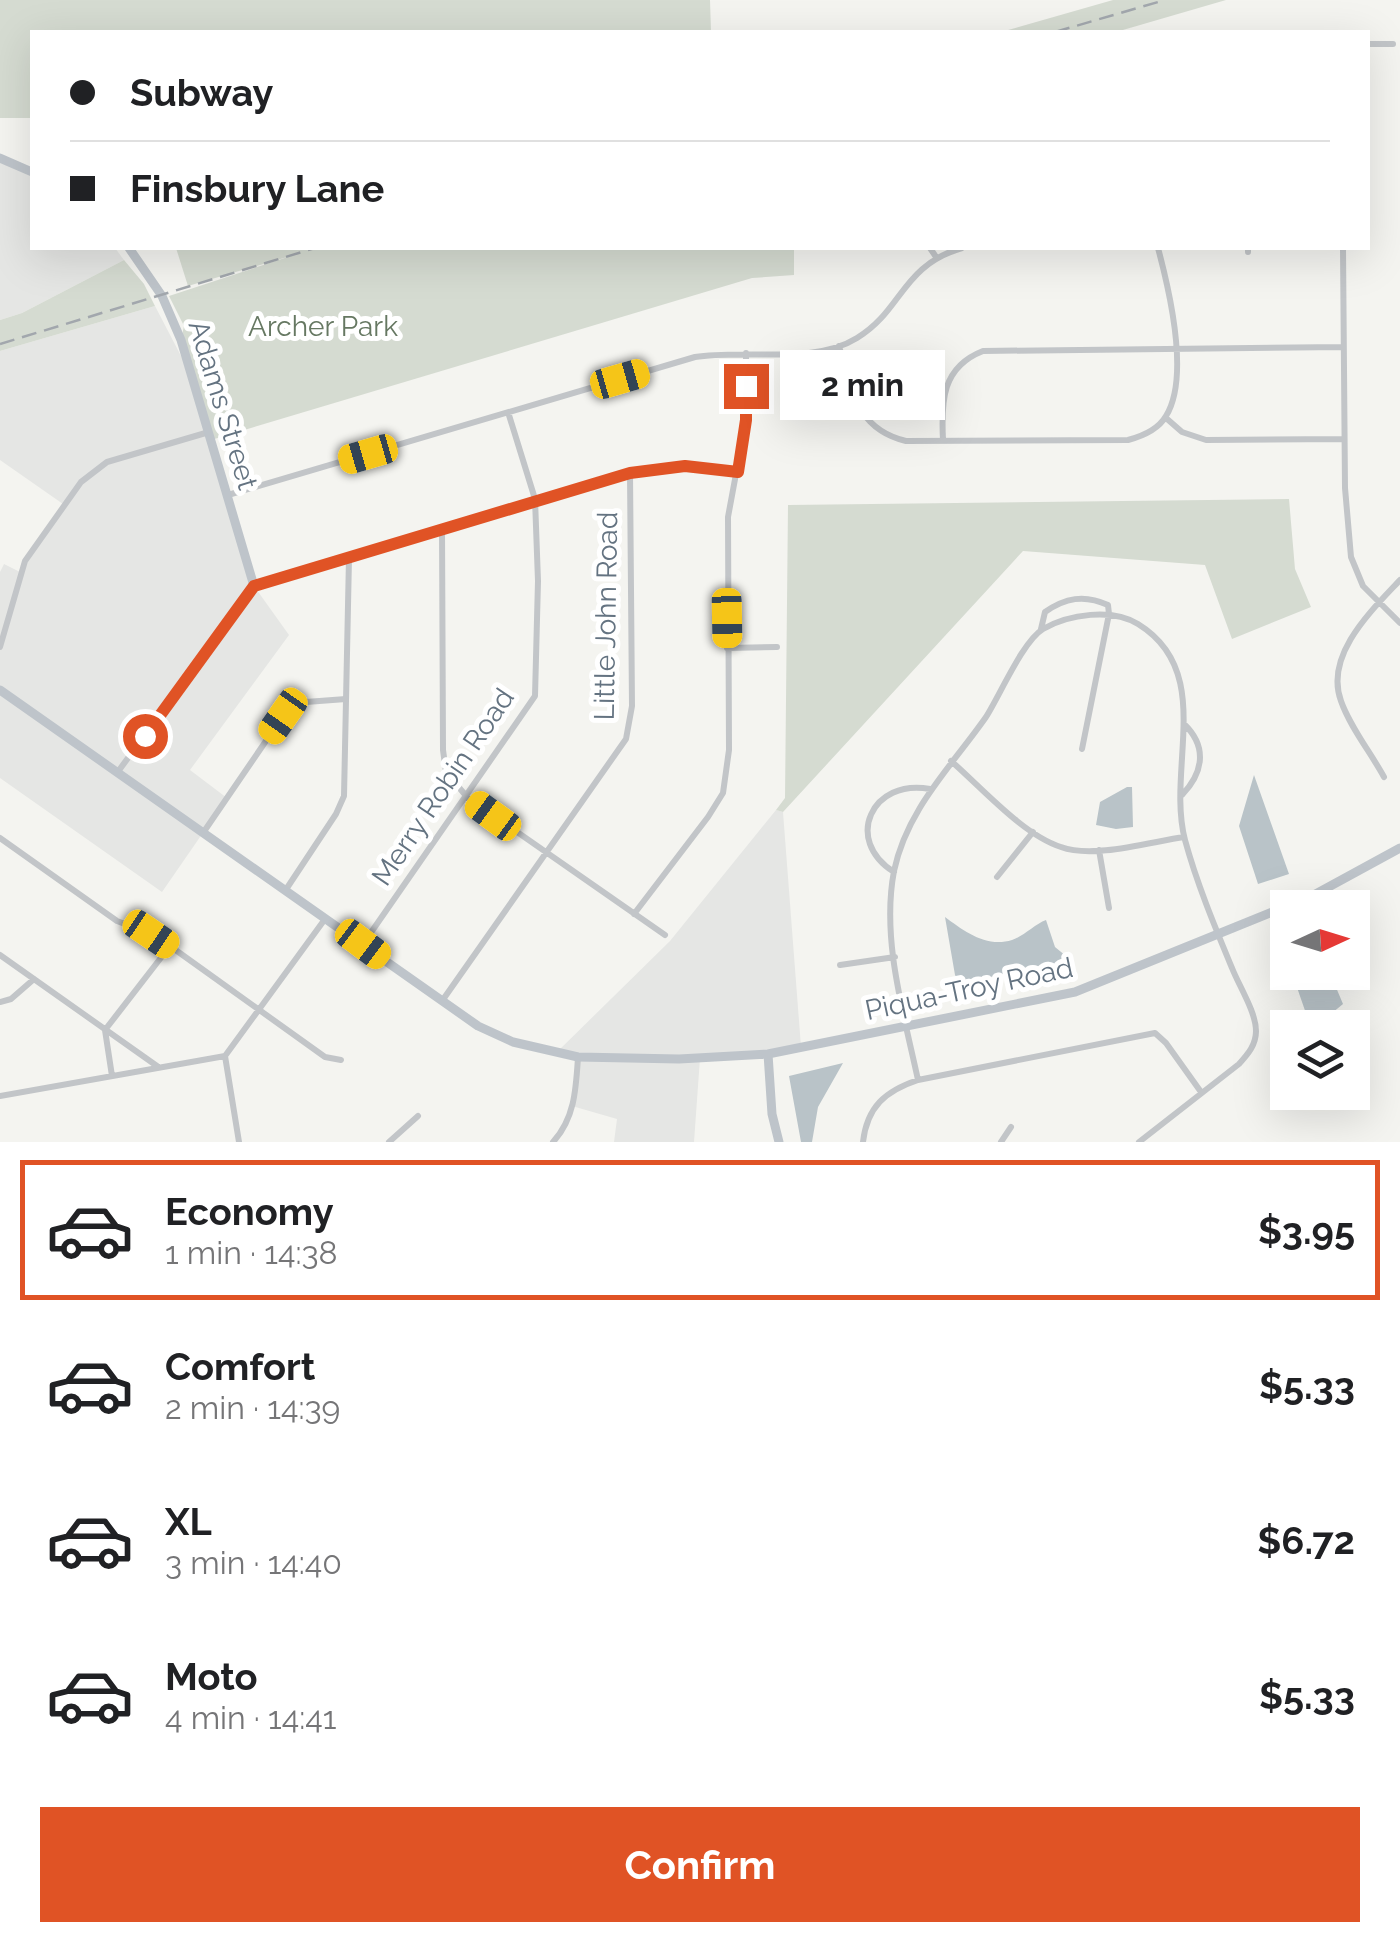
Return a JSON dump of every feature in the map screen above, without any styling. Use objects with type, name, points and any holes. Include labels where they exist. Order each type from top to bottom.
[{"type":"street","points":[[1370,44],[1393,44]]},
{"type":"street","points":[[0,158],[30,171]]},
{"type":"street","name":"Adams Street","points":[[131,250],[174,321],[254,586]]},
{"type":"street","points":[[931,250],[936,257]]},
{"type":"street","points":[[228,495],[694,357],[812,352],[840,346],[865,332],[920,268],[956,250]]},
{"type":"street","points":[[840,346],[855,400],[877,430],[906,441],[1128,440],[1143,436],[1166,418],[1175,391],[1172,300],[1159,250]]},
{"type":"street","points":[[1343,250],[1344,439],[1350,558],[1363,586],[1400,623]]},
{"type":"street","points":[[943,440],[942,406],[946,386],[956,369],[976,354],[1000,348],[1343,347]]},
{"type":"street","points":[[634,914],[723,793],[729,750],[728,518],[746,420],[746,353]]},
{"type":"street","name":"Merry Robin Road","points":[[363,944],[535,696],[535,499],[508,412]]},
{"type":"street","points":[[1166,418],[1182,432],[1206,440],[1344,439]]},
{"type":"street","points":[[0,647],[24,562],[81,482],[108,462],[209,432]]},
{"type":"street","points":[[117,773],[254,586],[630,473],[685,466],[738,472]]},
{"type":"street","name":"Little John Road","points":[[441,1002],[626,739],[632,706],[630,473]]},
{"type":"street","points":[[442,530],[446,772],[466,797],[665,935]]},
{"type":"street","points":[[284,892],[344,796],[349,558]]},
{"type":"street","points":[[1384,777],[1340,700],[1339,678],[1342,658],[1356,630],[1400,580]]},
{"type":"street","points":[[918,1080],[891,928],[894,872],[908,828],[930,789],[986,716],[1041,630],[1045,612],[1061,601],[1076,598],[1108,605],[1109,614],[1082,749]]},
{"type":"street","points":[[1041,630],[1068,619],[1109,614],[1134,621],[1158,638],[1172,658],[1183,684],[1184,837],[1218,936],[1256,1027],[1249,1054],[1138,1142]]},
{"type":"street","points":[[728,648],[778,647]]},
{"type":"street","name":"Piqua-Troy Road","points":[[0,690],[478,1026],[513,1042],[578,1057],[768,1054],[1075,992],[1312,896],[1400,848]]},
{"type":"street","points":[[202,835],[283,716],[306,702],[346,699]]},
{"type":"street","points":[[1182,795],[1196,779],[1200,752],[1197,740],[1183,723]]},
{"type":"street","points":[[951,760],[1033,832],[1062,848],[1099,850],[1184,837]]},
{"type":"street","points":[[894,872],[879,862],[868,845],[876,803],[902,787],[930,789]]},
{"type":"street","points":[[998,877],[1033,832]]},
{"type":"street","points":[[0,838],[117,921],[170,946],[325,1057],[341,1060]]},
{"type":"street","points":[[1099,850],[1108,908]]},
{"type":"street","points":[[0,1096],[225,1056],[325,919]]},
{"type":"street","points":[[112,1076],[105,1030],[170,946]]},
{"type":"street","points":[[0,955],[158,1067]]},
{"type":"street","points":[[840,965],[895,957]]},
{"type":"street","points":[[0,1002],[12,999],[34,980]]},
{"type":"street","points":[[862,1142],[865,1122],[880,1099],[897,1087],[1154,1032],[1201,1092]]},
{"type":"street","points":[[768,1054],[772,1114],[779,1142]]},
{"type":"street","points":[[225,1056],[239,1142]]},
{"type":"street","points":[[553,1142],[562,1132],[575,1098],[578,1057]]},
{"type":"street","points":[[389,1142],[418,1116]]},
{"type":"street","points":[[1001,1142],[1011,1127]]},
{"type":"shaded area","points":[[0,158],[30,171],[30,250],[116,250],[124,260],[22,313],[0,320]]},
{"type":"shaded area","points":[[155,306],[194,381],[254,586],[289,635],[190,770],[227,798],[162,892],[0,778],[0,572],[4,564],[20,572],[63,504],[0,460],[0,351]]},
{"type":"shaded area","points":[[1254,775],[1289,874],[1258,884],[1239,826]]},
{"type":"shaded area","points":[[1132,787],[1133,827],[1096,825],[1100,802]]},
{"type":"shaded area","points":[[776,810],[783,812],[801,1047],[700,1058],[694,1142],[614,1142],[617,1119],[572,1106],[578,1057],[556,1053],[670,941]]},
{"type":"shaded area","points":[[945,917],[976,937],[993,942],[1012,940],[1046,920],[1055,947],[1072,961],[960,983],[955,975]]},
{"type":"shaded area","points":[[1298,990],[1337,990],[1343,1004],[1336,1010],[1305,1010]]},
{"type":"shaded area","points":[[843,1063],[818,1107],[812,1142],[801,1142],[789,1076]]},
{"type":"green space","points":[[0,0],[710,0],[711,30],[30,30],[30,118],[0,118]]},
{"type":"green space","points":[[1113,0],[1226,0],[1123,30],[1008,30]]},
{"type":"green space","name":"Archer Park","points":[[177,250],[794,250],[794,275],[752,278],[211,440],[181,340],[184,326],[169,296],[294,255],[188,286]]},
{"type":"green space","points":[[124,260],[144,284],[155,306],[0,351],[0,320],[22,313]]},
{"type":"green space","points":[[1289,499],[1295,569],[1311,607],[1232,639],[1205,565],[1023,551],[783,812],[776,810],[785,798],[788,505]]},
{"type":"railway","points":[[1062,30],[1165,0]]},
{"type":"railway","points":[[0,344],[308,250]]},
{"type":"route","points":[[145,736],[254,586],[630,473],[685,466],[738,472],[744,442],[746,386]]}]
